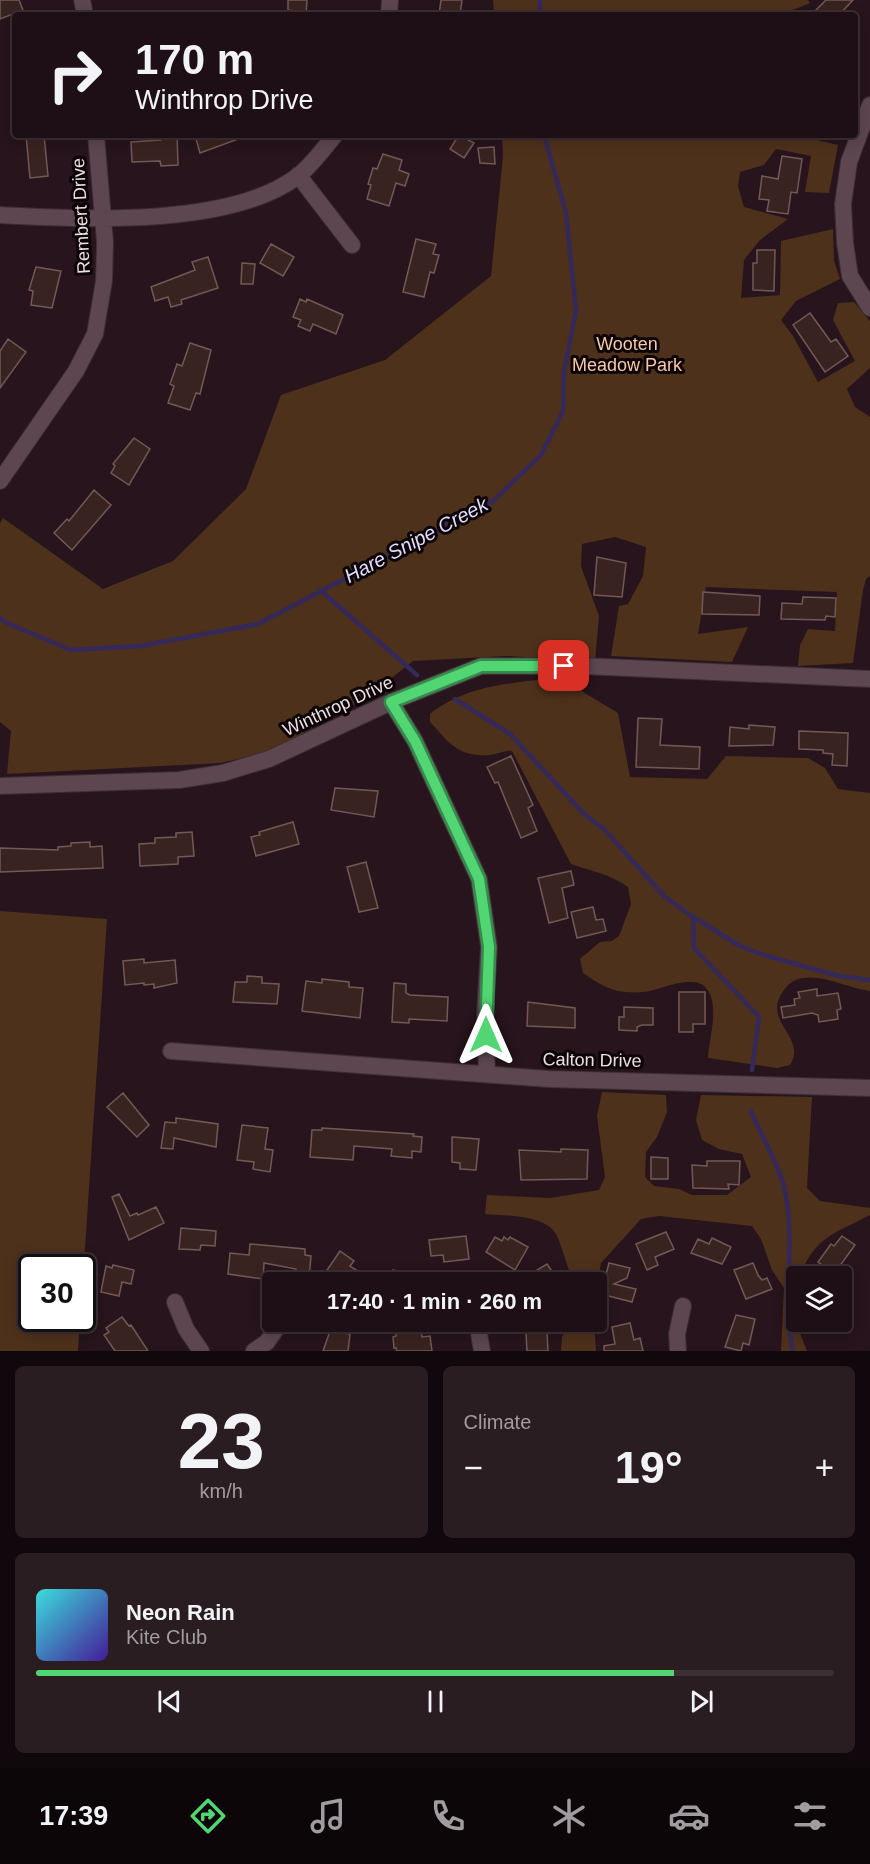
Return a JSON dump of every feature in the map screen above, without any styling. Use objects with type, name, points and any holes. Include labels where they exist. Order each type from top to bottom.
[{"type":"street","points":[[858,138],[870,105]]},
{"type":"street","name":"Rembert Drive","points":[[0,481],[76,370],[95,334],[104,281],[96,138]]},
{"type":"street","points":[[0,215],[102,218],[172,214],[237,204],[298,176],[332,138]]},
{"type":"street","points":[[858,138],[849,162],[843,204],[845,243],[850,276],[870,308]]},
{"type":"street","points":[[298,176],[352,245]]},
{"type":"street","name":"Winthrop Drive","points":[[0,786],[179,780],[223,773],[279,755],[391,702],[481,666],[584,666],[870,679]]},
{"type":"street","points":[[391,702],[415,741],[479,879],[489,947],[485,1015],[487,1074]]},
{"type":"street","name":"Calton Drive","points":[[171,1051],[549,1079],[870,1088]]},
{"type":"street","points":[[176,1302],[186,1329],[201,1351]]},
{"type":"street","points":[[678,1351],[677,1334],[683,1306]]},
{"type":"street","points":[[254,1351],[267,1342],[274,1332]]},
{"type":"street","points":[[479,1332],[482,1351]]},
{"type":"green space","points":[[493,0],[808,0],[810,3],[788,12],[494,12]]},
{"type":"green space","name":"Wooten Meadow Park","points":[[502,138],[808,138],[838,145],[829,193],[805,192],[811,156],[776,149],[764,165],[740,172],[738,186],[744,207],[788,219],[760,240],[744,260],[741,298],[780,295],[781,241],[833,229],[834,261],[840,279],[796,301],[781,320],[793,336],[818,382],[855,361],[833,320],[838,303],[854,302],[870,321],[870,368],[847,389],[855,407],[870,417],[870,576],[866,579],[863,590],[853,663],[798,666],[800,645],[808,629],[835,631],[837,592],[706,587],[698,634],[748,627],[732,662],[611,656],[619,606],[628,604],[643,576],[646,547],[615,537],[582,544],[581,566],[599,616],[595,661],[507,656],[413,661],[366,698],[269,752],[220,763],[7,774],[11,731],[0,722],[0,523],[3,518],[103,589],[173,561],[246,489],[281,395],[385,360],[491,276],[503,156]]},
{"type":"green space","points":[[560,678],[618,713],[630,777],[707,779],[726,756],[808,758],[825,768],[838,789],[870,793],[870,991],[824,979],[801,978],[792,982],[778,1001],[777,1011],[793,1046],[794,1055],[790,1065],[777,1068],[708,1058],[713,1009],[710,994],[705,986],[689,982],[651,991],[624,992],[607,987],[583,973],[580,959],[600,942],[612,941],[619,936],[631,904],[628,887],[607,876],[571,864],[512,751],[492,755],[469,754],[455,747],[430,722],[430,714],[444,704],[475,691]]},
{"type":"green space","points":[[0,911],[107,919],[85,1254],[18,1254],[18,1332],[79,1332],[78,1351],[0,1351]]},
{"type":"green space","points":[[602,1092],[666,1095],[667,1112],[657,1137],[646,1152],[645,1177],[654,1186],[679,1189],[692,1195],[727,1195],[751,1177],[742,1154],[719,1149],[702,1140],[696,1120],[701,1095],[812,1097],[807,1188],[820,1201],[870,1208],[870,1215],[819,1244],[805,1266],[786,1266],[786,1332],[800,1332],[807,1351],[781,1351],[784,1288],[772,1270],[761,1239],[752,1226],[659,1216],[641,1219],[601,1263],[599,1272],[569,1272],[558,1238],[546,1224],[515,1216],[485,1214],[487,1195],[550,1198],[599,1190],[605,1177],[597,1116]]},
{"type":"green space","points":[[565,1332],[595,1332],[596,1351],[561,1351]]},
{"type":"building","points":[[0,0],[19,0],[23,10],[12,12],[12,14],[0,19]]},
{"type":"building","points":[[288,0],[307,0],[306,12],[288,10]]},
{"type":"building","points":[[441,0],[462,0],[460,12],[439,12]]},
{"type":"building","points":[[826,0],[853,0],[842,12],[814,12]]},
{"type":"building","points":[[26,138],[44,138],[48,176],[30,178]]},
{"type":"building","points":[[161,138],[177,138],[178,165],[161,166],[160,161],[132,162],[131,142],[161,140]]},
{"type":"building","points":[[196,138],[241,138],[200,153]]},
{"type":"building","points":[[457,138],[465,138],[474,143],[464,158],[450,149]]},
{"type":"building","points":[[494,147],[495,164],[480,163],[478,148]]},
{"type":"building","points":[[383,154],[402,160],[399,170],[409,174],[405,186],[396,183],[389,206],[367,199],[371,185],[368,184],[373,168],[377,169]]},
{"type":"building","points":[[782,156],[802,159],[797,193],[791,192],[788,214],[767,211],[769,200],[759,199],[762,176],[778,179]]},
{"type":"building","points":[[416,239],[436,244],[433,254],[439,255],[434,273],[430,272],[424,297],[403,292]]},
{"type":"building","points":[[271,244],[294,257],[283,276],[260,263]]},
{"type":"building","points":[[757,250],[775,250],[774,291],[753,290],[753,263],[757,263]]},
{"type":"building","points":[[208,257],[218,288],[181,300],[182,304],[171,307],[168,297],[155,301],[151,287],[195,270],[192,262]]},
{"type":"building","points":[[242,263],[255,264],[253,284],[241,284]]},
{"type":"building","points":[[36,267],[61,271],[52,308],[31,305],[33,291],[29,290]]},
{"type":"building","points":[[300,299],[306,302],[307,299],[343,315],[336,334],[313,324],[310,331],[298,326],[301,320],[293,317]]},
{"type":"building","points":[[810,313],[831,342],[836,339],[848,356],[825,372],[793,325]]},
{"type":"building","points":[[8,339],[26,352],[0,388],[0,351]]},
{"type":"building","points":[[190,343],[211,350],[200,394],[196,393],[190,410],[168,403],[174,386],[170,384],[177,364],[182,366]]},
{"type":"building","points":[[134,438],[150,449],[129,485],[111,473],[115,466],[113,464]]},
{"type":"building","points":[[94,490],[111,505],[72,550],[54,533],[67,519],[69,521]]},
{"type":"building","points":[[597,557],[626,563],[622,597],[594,595]]},
{"type":"building","points":[[703,592],[760,596],[759,615],[702,614]]},
{"type":"building","points":[[803,597],[836,598],[835,617],[826,616],[825,620],[781,619],[782,603],[802,604]]},
{"type":"building","points":[[638,718],[662,719],[660,745],[700,747],[699,769],[636,767]]},
{"type":"building","points":[[749,725],[775,727],[773,745],[729,746],[730,727],[749,729]]},
{"type":"building","points":[[799,731],[848,733],[847,766],[832,765],[833,754],[823,753],[823,750],[799,749]]},
{"type":"building","points":[[511,756],[533,805],[528,808],[537,831],[521,838],[498,782],[495,783],[487,767]]},
{"type":"building","points":[[335,788],[378,791],[374,817],[331,810]]},
{"type":"building","points":[[293,822],[299,844],[256,856],[251,837],[260,835],[259,832]]},
{"type":"building","points":[[192,832],[194,856],[178,857],[178,864],[140,866],[139,844],[155,843],[155,838],[176,837],[176,833]]},
{"type":"building","points":[[90,842],[90,847],[102,846],[103,868],[0,872],[0,848],[58,850],[58,847],[71,846],[71,843]]},
{"type":"building","points":[[366,862],[378,908],[359,912],[347,867]]},
{"type":"building","points":[[571,871],[574,885],[562,888],[568,918],[549,923],[538,878]]},
{"type":"building","points":[[593,907],[596,920],[603,919],[606,931],[577,938],[571,912]]},
{"type":"building","points":[[144,959],[144,963],[175,960],[177,983],[154,988],[154,984],[125,985],[123,961]]},
{"type":"building","points":[[247,976],[262,977],[262,983],[279,984],[277,1004],[233,1002],[235,982],[247,982]]},
{"type":"building","points":[[322,979],[349,982],[349,987],[363,988],[360,1018],[302,1011],[306,981],[322,983]]},
{"type":"building","points":[[394,983],[406,984],[406,993],[410,995],[448,997],[447,1021],[409,1019],[409,1023],[392,1022]]},
{"type":"building","points":[[817,989],[817,996],[838,993],[841,1009],[837,1010],[838,1019],[819,1022],[818,1015],[812,1013],[783,1018],[781,1007],[795,1005],[794,999],[800,998],[798,992]]},
{"type":"building","points":[[679,992],[705,992],[705,1024],[693,1024],[693,1032],[679,1032]]},
{"type":"building","points":[[528,1002],[575,1008],[575,1028],[527,1026]]},
{"type":"building","points":[[624,1007],[653,1008],[653,1025],[642,1025],[637,1027],[637,1031],[619,1030],[619,1017],[624,1017]]},
{"type":"building","points":[[123,1093],[149,1125],[137,1137],[107,1107]]},
{"type":"building","points":[[176,1118],[218,1124],[216,1147],[174,1138],[173,1149],[161,1148],[165,1122],[176,1123]]},
{"type":"building","points":[[242,1125],[268,1128],[265,1149],[273,1150],[270,1172],[253,1169],[254,1162],[237,1160]]},
{"type":"building","points":[[322,1128],[414,1134],[413,1136],[422,1137],[421,1152],[412,1151],[412,1158],[391,1156],[392,1149],[354,1146],[353,1160],[310,1157],[312,1130],[322,1130]]},
{"type":"building","points":[[452,1137],[479,1139],[476,1170],[460,1169],[460,1163],[452,1162]]},
{"type":"building","points":[[561,1149],[588,1150],[587,1179],[521,1180],[519,1150],[561,1152]]},
{"type":"building","points":[[651,1157],[668,1158],[668,1179],[651,1179]]},
{"type":"building","points":[[707,1161],[740,1161],[739,1185],[728,1184],[729,1189],[693,1188],[692,1165],[707,1166]]},
{"type":"building","points":[[119,1194],[130,1216],[156,1207],[164,1223],[129,1240],[112,1197]]},
{"type":"building","points":[[181,1228],[216,1231],[215,1246],[201,1245],[200,1250],[179,1249]]},
{"type":"building","points":[[666,1232],[674,1249],[655,1257],[658,1265],[647,1270],[636,1244]]},
{"type":"building","points":[[466,1236],[469,1259],[444,1262],[443,1255],[431,1256],[429,1240]]},
{"type":"building","points":[[842,1236],[855,1245],[840,1266],[823,1266],[818,1262],[831,1244],[834,1246]]},
{"type":"building","points":[[495,1237],[502,1241],[504,1237],[508,1240],[510,1237],[528,1247],[515,1270],[486,1252]]},
{"type":"building","points":[[712,1238],[731,1247],[722,1264],[691,1253],[698,1239],[709,1244]]},
{"type":"building","points":[[250,1244],[305,1249],[305,1255],[311,1256],[310,1272],[296,1272],[296,1269],[264,1263],[262,1279],[228,1274],[230,1253],[249,1255]]},
{"type":"building","points":[[340,1251],[354,1261],[350,1266],[356,1270],[354,1272],[326,1272]]},
{"type":"building","points":[[609,1263],[630,1268],[627,1278],[614,1284],[636,1289],[632,1302],[607,1296]]},
{"type":"building","points":[[753,1263],[758,1275],[762,1280],[767,1278],[772,1289],[746,1299],[734,1270]]},
{"type":"building","points":[[547,1264],[552,1272],[534,1272]]},
{"type":"building","points":[[113,1265],[134,1270],[131,1284],[122,1282],[119,1296],[101,1292],[106,1266],[112,1268]]},
{"type":"building","points":[[736,1315],[755,1319],[749,1345],[743,1343],[741,1351],[725,1347]]},
{"type":"building","points":[[122,1317],[129,1326],[131,1325],[148,1351],[115,1351],[104,1335],[109,1332],[106,1328]]},
{"type":"building","points":[[630,1323],[634,1340],[640,1338],[643,1351],[604,1351],[604,1346],[615,1344],[612,1327]]},
{"type":"building","points":[[330,1332],[350,1334],[348,1351],[323,1351]]},
{"type":"building","points":[[396,1332],[422,1332],[422,1337],[430,1336],[432,1351],[397,1351],[394,1348],[393,1337],[396,1336]]},
{"type":"building","points":[[547,1332],[548,1351],[527,1351],[526,1333]]},
{"type":"waterway","name":"Hare Snipe Creek","points":[[540,0],[540,12]]},
{"type":"waterway","name":"Hare Snipe Creek","points":[[0,618],[71,650],[141,646],[258,624],[493,501],[541,455],[563,411],[564,371],[576,311],[566,213],[545,138]]},
{"type":"waterway","points":[[320,590],[417,675]]},
{"type":"waterway","points":[[455,699],[510,734],[585,815],[604,829],[665,897],[693,917],[740,946],[767,956],[839,976],[870,980]]},
{"type":"waterway","points":[[693,917],[694,948],[759,1017],[752,1070]]},
{"type":"waterway","points":[[751,1111],[779,1172],[785,1191],[789,1231],[789,1312],[793,1351]]},
{"type":"route","points":[[486,1035],[489,947],[486,911],[479,879],[415,741],[391,702],[481,666],[564,666]]}]
